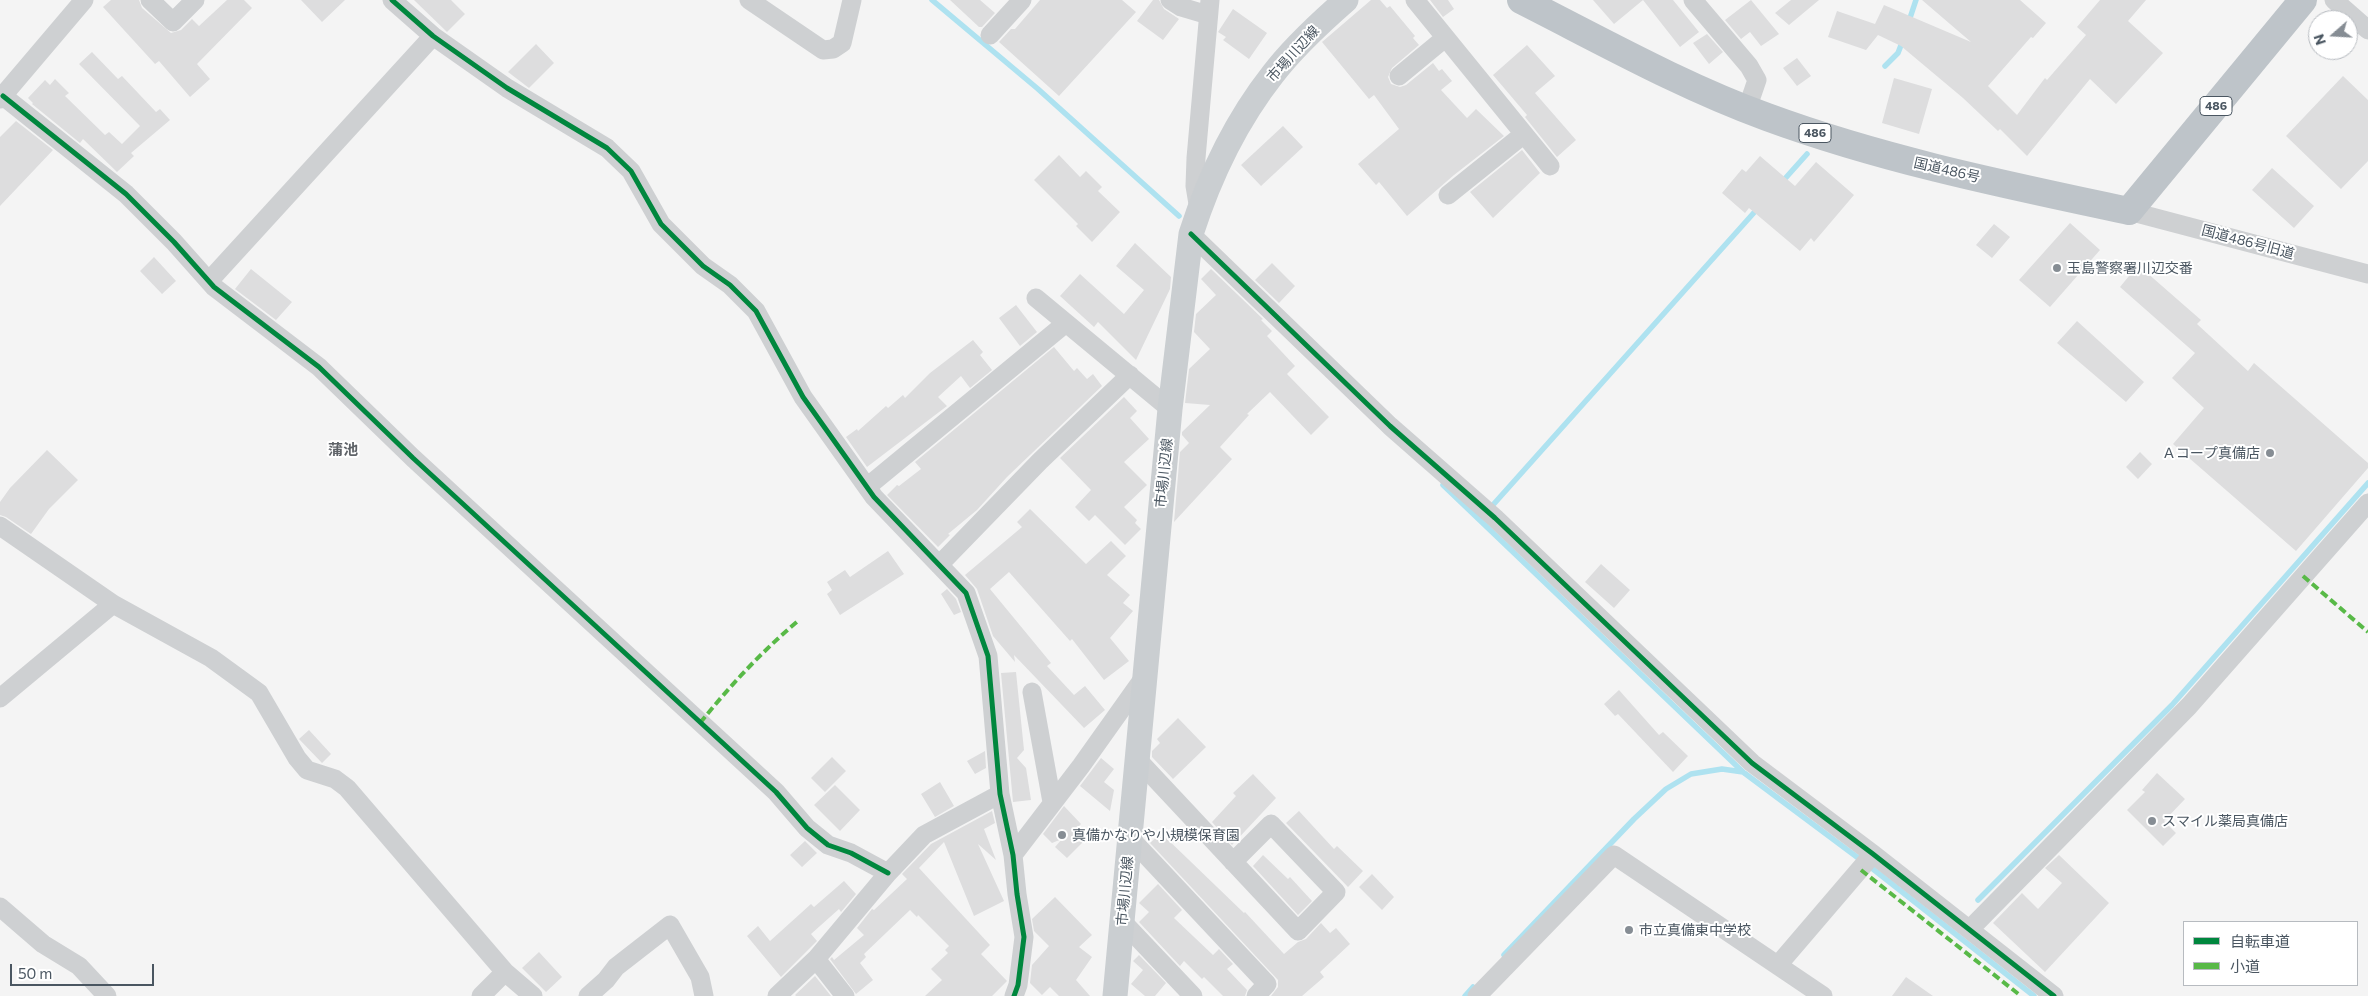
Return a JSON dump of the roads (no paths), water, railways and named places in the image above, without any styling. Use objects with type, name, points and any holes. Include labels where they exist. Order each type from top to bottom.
[{"type":"highway","name":"国道486号","points":[[1521,0],[1646,64],[1747,109],[1885,156],[2129,211]]},
{"type":"highway","name":"486","points":[[2129,211],[2303,0]]},
{"type":"main road","name":"市場川辺線","points":[[1115,996],[1170,409],[1191,234],[1199,210],[1232,136],[1273,74],[1346,0]]},
{"type":"street","points":[[84,0],[1,97],[126,194],[174,242],[209,282],[319,367],[442,485],[776,792],[808,828],[828,845],[851,853],[888,872]]},
{"type":"street","points":[[150,0],[173,22],[196,0]]},
{"type":"street","points":[[392,0],[433,36],[507,88],[607,148],[631,172],[661,224],[703,266],[730,285],[756,311],[803,397],[874,497],[966,593],[988,656],[1000,794],[1013,855],[1016,894],[1024,937],[1021,992]]},
{"type":"street","points":[[750,0],[823,50],[833,50],[842,43],[852,0]]},
{"type":"street","points":[[990,35],[1022,0]]},
{"type":"street","points":[[1170,0],[1180,7],[1209,8],[1196,158],[1195,186],[1199,210]]},
{"type":"street","points":[[1415,0],[1550,166]]},
{"type":"street","points":[[1693,0],[1749,66],[1757,80],[1747,109]]},
{"type":"street","points":[[2334,0],[2368,30]]},
{"type":"street","points":[[209,282],[433,36]]},
{"type":"street","points":[[1399,76],[1445,38]]},
{"type":"street","points":[[1448,195],[1524,134]]},
{"type":"street","name":"国道486号旧道","points":[[2129,211],[2368,274]]},
{"type":"street","points":[[1191,234],[1390,426],[1495,518],[1752,763],[1868,860],[1970,929],[2054,996]]},
{"type":"street","points":[[1036,298],[1170,409]]},
{"type":"street","points":[[867,487],[1066,323]]},
{"type":"street","points":[[939,565],[1040,462],[1130,376]]},
{"type":"street","points":[[1970,929],[2189,706],[2368,503]]},
{"type":"street","points":[[0,526],[113,604],[212,658],[259,693],[297,758],[307,770],[335,778],[347,788],[506,972],[532,996]]},
{"type":"street","points":[[0,698],[113,604]]},
{"type":"street","points":[[1013,855],[1081,766],[1144,676]]},
{"type":"street","points":[[1032,692],[1052,802]]},
{"type":"street","points":[[1137,759],[1233,862],[1298,931],[1336,892],[1271,824],[1233,862]]},
{"type":"street","points":[[777,996],[816,959],[888,872],[924,835],[1000,794]]},
{"type":"street","points":[[1130,838],[1267,984],[1256,996]]},
{"type":"street","points":[[1477,996],[1614,855],[1823,996]]},
{"type":"street","points":[[1778,965],[1868,860]]},
{"type":"street","points":[[0,907],[43,944],[79,966],[107,996]]},
{"type":"street","points":[[1122,921],[1193,996]]},
{"type":"street","points":[[588,996],[606,980],[616,967],[670,925],[700,977],[704,996]]},
{"type":"street","points":[[816,959],[845,996]]},
{"type":"street","points":[[481,996],[506,972]]},
{"type":"waterway","points":[[932,0],[1038,89],[1179,216]]},
{"type":"waterway","points":[[1909,21],[1916,0]]},
{"type":"waterway","points":[[1885,66],[1898,53],[1903,40]]},
{"type":"waterway","points":[[1782,182],[1807,154]]},
{"type":"waterway","points":[[1492,506],[1759,207]]},
{"type":"waterway","points":[[1978,900],[2172,705],[2368,483]]},
{"type":"waterway","points":[[1443,485],[1743,772],[1873,869],[2034,996]]},
{"type":"waterway","points":[[1504,955],[1634,819],[1666,789],[1691,774],[1722,769],[1743,772]]},
{"type":"waterway","points":[[1465,996],[1473,987]]},
{"type":"place","name":"玉島警察署川辺交番","points":[[2057,268]]},
{"type":"place","name":"Ａコープ真備店","points":[[2270,453]]},
{"type":"place","name":"スマイル薬局真備店","points":[[2152,821]]},
{"type":"place","name":"真備かなりや小規模保育園","points":[[1062,835]]},
{"type":"place","name":"市立真備東中学校","points":[[1629,930]]},
{"type":"district","name":"蒲池","points":[[343,450]]}]
